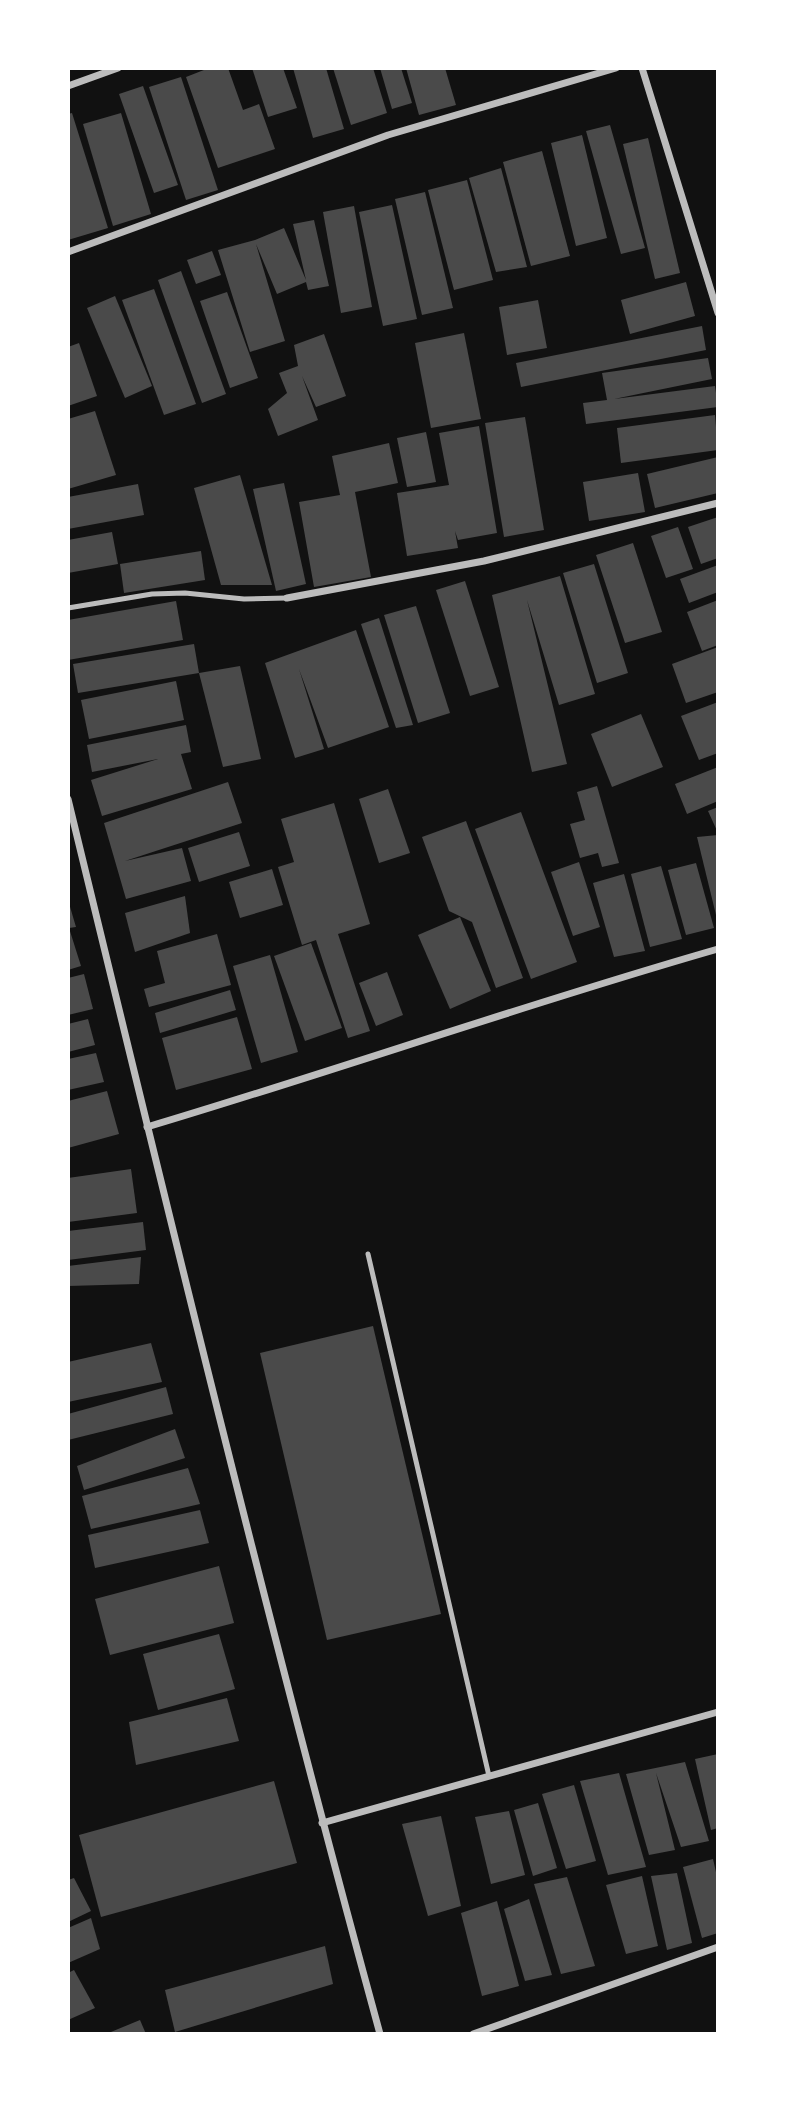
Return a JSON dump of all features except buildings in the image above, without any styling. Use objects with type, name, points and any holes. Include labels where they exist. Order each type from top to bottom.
[{"type":"street","points":[[68,86],[118,68]]},
{"type":"street","points":[[68,252],[388,135],[616,68]]},
{"type":"street","points":[[642,68],[718,313]]},
{"type":"street","points":[[287,598],[484,561],[718,503]]},
{"type":"street","points":[[68,799],[147,1127],[322,1823],[380,2034]]},
{"type":"street","points":[[147,1127],[543,1001],[718,949]]},
{"type":"street","points":[[322,1823],[718,1712]]},
{"type":"street","points":[[473,2034],[718,1947]]},
{"type":"lane","points":[[68,608],[152,594],[185,593],[244,599],[287,598]]},
{"type":"lane","points":[[368,1254],[489,1776]]}]
